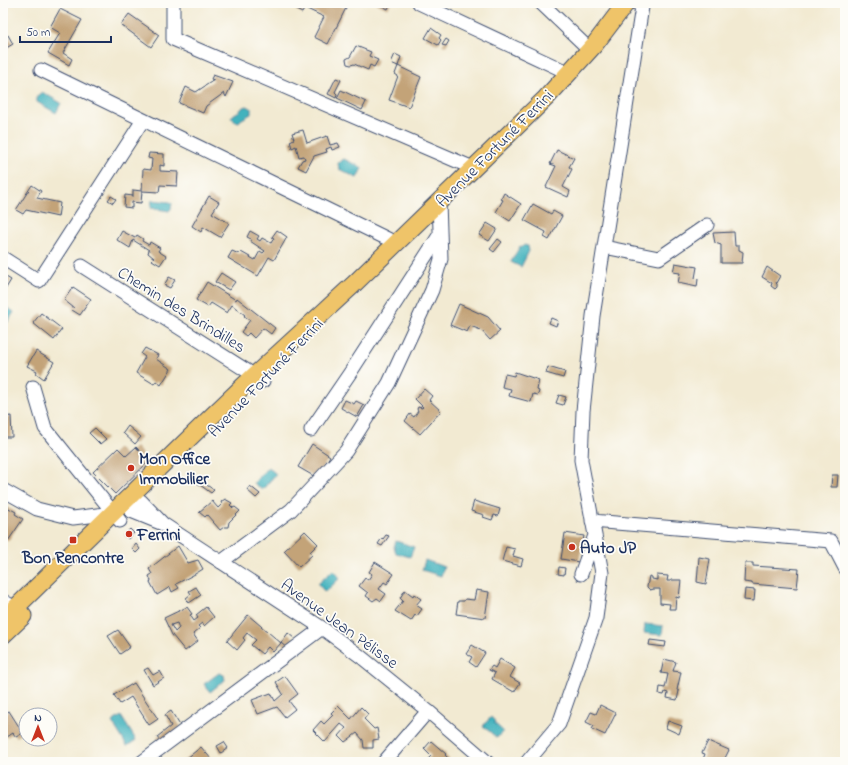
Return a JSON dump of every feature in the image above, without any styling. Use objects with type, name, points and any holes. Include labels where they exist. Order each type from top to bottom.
[{"type":"main road","name":"Avenue Fortuné Ferrini","points":[[3,620],[14,608],[127,509],[439,202],[569,73],[590,50],[626,3]]},
{"type":"main road","name":"Avenue Fortuné Ferrini","points":[[3,635],[14,608]]},
{"type":"street","points":[[173,3],[173,39],[473,168]]},
{"type":"street","points":[[419,3],[569,73]]},
{"type":"street","points":[[541,3],[590,50]]},
{"type":"street","points":[[527,762],[559,724],[596,618],[602,573],[581,460],[583,411],[593,316],[642,7],[637,3]]},
{"type":"street","points":[[41,70],[396,243]]},
{"type":"street","points":[[3,258],[39,281],[143,120]]},
{"type":"street","points":[[221,562],[291,510],[346,451],[389,383],[432,290],[441,259],[439,202]]},
{"type":"street","points":[[604,247],[659,258],[707,225]]},
{"type":"street","points":[[311,430],[352,370],[440,234]]},
{"type":"street","name":"Chemin des Brindilles","points":[[82,266],[258,379]]},
{"type":"street","points":[[33,387],[45,428],[127,509]]},
{"type":"street","points":[[3,490],[37,510],[73,518],[127,509]]},
{"type":"street","name":"Avenue Jean Pélisse","points":[[127,509],[163,524],[322,628],[360,656],[428,711],[487,762]]},
{"type":"street","points":[[592,521],[831,541],[845,568]]},
{"type":"street","points":[[581,574],[595,536]]},
{"type":"street","points":[[142,762],[322,628]]},
{"type":"street","points":[[384,762],[428,711]]},
{"type":"water","points":[[42,92],[61,103],[56,113],[37,102],[37,96]]},
{"type":"water","points":[[247,106],[251,108],[251,114],[239,122],[234,121],[234,119],[231,118],[243,107]]},
{"type":"water","points":[[344,159],[362,168],[357,178],[339,169],[338,163]]},
{"type":"water","points":[[152,200],[170,202],[172,203],[171,209],[169,211],[151,208]]},
{"type":"water","points":[[524,245],[528,246],[529,251],[521,267],[511,262],[520,246],[522,247]]},
{"type":"water","points":[[5,306],[14,312],[5,326],[3,325],[3,308]]},
{"type":"water","points":[[268,467],[276,474],[262,490],[254,483]]},
{"type":"water","points":[[396,541],[414,547],[410,557],[396,553],[394,547]]},
{"type":"water","points":[[425,560],[444,567],[441,576],[422,570]]},
{"type":"water","points":[[333,570],[340,578],[325,592],[318,584]]},
{"type":"water","points":[[645,624],[663,626],[662,635],[644,633]]},
{"type":"water","points":[[219,673],[224,675],[225,680],[210,692],[204,684]]},
{"type":"water","points":[[121,716],[136,740],[127,746],[112,722]]},
{"type":"water","points":[[491,717],[495,721],[494,723],[503,731],[497,738],[483,726]]},
{"type":"building","points":[[300,3],[306,6],[302,13],[296,10]]},
{"type":"building","points":[[310,3],[343,3],[341,6],[346,8],[328,44],[314,37],[324,17],[307,9]]},
{"type":"building","points":[[376,3],[391,3],[388,9]]},
{"type":"building","points":[[60,9],[82,20],[63,53],[72,59],[69,65],[48,53],[60,33],[50,27]]},
{"type":"building","points":[[129,14],[159,35],[151,47],[121,25]]},
{"type":"building","points":[[431,28],[441,35],[439,38],[441,40],[438,45],[425,38]]},
{"type":"building","points":[[8,35],[13,44],[3,50],[3,38]]},
{"type":"building","points":[[446,39],[449,41],[446,46],[442,45]]},
{"type":"building","points":[[356,46],[371,52],[369,56],[378,60],[374,67],[370,65],[368,70],[354,64],[347,64],[346,59],[350,57]]},
{"type":"building","points":[[395,54],[401,57],[398,66],[391,63]]},
{"type":"building","points":[[398,66],[421,77],[409,107],[389,100],[398,76],[395,74]]},
{"type":"building","points":[[213,75],[233,82],[226,97],[224,93],[206,106],[203,113],[179,103],[186,87],[196,92],[214,80],[211,79]]},
{"type":"building","points":[[336,78],[341,80],[335,92],[337,94],[336,98],[328,94]]},
{"type":"building","points":[[341,90],[366,102],[362,110],[337,98]]},
{"type":"building","points":[[303,130],[307,143],[327,136],[330,145],[338,143],[340,147],[332,150],[331,147],[326,149],[327,152],[314,156],[306,171],[298,167],[302,160],[305,159],[304,156],[299,157],[296,146],[292,148],[290,141],[294,139],[292,133]]},
{"type":"building","points":[[557,150],[574,158],[569,167],[572,169],[563,187],[570,191],[568,197],[546,187],[556,166],[550,164]]},
{"type":"building","points":[[149,153],[164,154],[164,166],[160,165],[160,171],[178,172],[177,186],[160,185],[159,192],[142,191],[143,169],[151,170],[152,159],[148,158]]},
{"type":"building","points":[[32,185],[41,191],[37,198],[60,203],[58,217],[26,210],[23,214],[16,210]]},
{"type":"building","points":[[133,190],[142,191],[141,203],[132,202],[132,208],[124,207],[125,195],[133,196]]},
{"type":"building","points":[[504,193],[521,204],[510,221],[496,212],[503,200],[501,199]]},
{"type":"building","points":[[111,196],[116,199],[113,203],[108,200]]},
{"type":"building","points":[[209,196],[219,202],[212,213],[229,223],[220,237],[203,227],[201,232],[192,226]]},
{"type":"building","points":[[533,204],[551,214],[553,211],[562,216],[549,240],[544,237],[546,232],[524,220]]},
{"type":"building","points":[[487,223],[497,229],[489,241],[479,235]]},
{"type":"building","points":[[277,230],[287,237],[274,260],[269,257],[258,276],[228,258],[232,251],[239,254],[241,252],[255,260],[260,251],[263,253],[265,251],[250,241],[251,239],[247,237],[250,231],[259,236],[257,239],[260,241],[262,238],[271,243],[274,238],[272,237]]},
{"type":"building","points":[[122,231],[135,238],[137,235],[143,239],[142,241],[149,245],[150,242],[160,248],[158,251],[166,256],[160,265],[152,260],[154,258],[148,253],[149,250],[133,240],[130,248],[117,240]]},
{"type":"building","points":[[734,232],[735,246],[739,246],[739,250],[743,252],[742,263],[721,263],[721,245],[715,243],[713,233]]},
{"type":"building","points":[[498,239],[502,242],[494,252],[490,249]]},
{"type":"building","points":[[675,263],[697,267],[695,278],[698,279],[697,287],[678,283],[680,273],[673,272]]},
{"type":"building","points":[[767,267],[780,276],[776,283],[777,287],[775,289],[771,286],[772,283],[762,277]]},
{"type":"building","points":[[221,273],[235,282],[229,290],[215,282]]},
{"type":"building","points":[[3,275],[11,280],[3,293]]},
{"type":"building","points":[[169,277],[175,280],[170,288],[164,285]]},
{"type":"building","points":[[207,282],[236,300],[237,298],[275,328],[271,334],[263,328],[254,338],[249,333],[246,336],[241,332],[250,320],[232,305],[227,313],[211,303],[208,307],[196,300]]},
{"type":"building","points":[[73,287],[91,299],[80,315],[72,310],[74,308],[64,300]]},
{"type":"building","points":[[459,304],[488,317],[500,331],[490,340],[481,330],[470,326],[467,332],[450,325]]},
{"type":"building","points":[[41,313],[62,329],[54,340],[33,323]]},
{"type":"building","points":[[551,318],[558,321],[556,326],[549,323]]},
{"type":"building","points":[[145,348],[158,355],[156,359],[171,369],[161,385],[156,381],[154,384],[136,373],[145,357],[141,354]]},
{"type":"building","points":[[36,351],[54,362],[44,379],[36,373],[37,371],[27,366]]},
{"type":"building","points":[[548,367],[565,372],[563,378],[546,373]]},
{"type":"building","points":[[515,372],[539,380],[537,390],[539,391],[538,395],[533,394],[531,402],[509,396],[511,389],[502,387],[505,374],[514,376]]},
{"type":"building","points":[[424,389],[432,396],[429,400],[441,411],[420,434],[405,421],[410,414],[414,417],[418,411],[418,407],[423,407],[415,399]]},
{"type":"building","points":[[559,395],[566,397],[563,405],[556,403]]},
{"type":"building","points":[[345,400],[354,404],[356,401],[364,405],[357,417],[341,408]]},
{"type":"building","points":[[11,416],[12,437],[3,437],[3,417]]},
{"type":"building","points":[[128,426],[141,437],[135,444],[123,433]]},
{"type":"building","points":[[95,428],[106,439],[100,444],[89,433]]},
{"type":"building","points":[[312,444],[330,456],[317,478],[298,467]]},
{"type":"building","points":[[136,447],[149,461],[115,494],[93,472],[118,448],[126,456]]},
{"type":"building","points":[[832,475],[838,475],[837,487],[831,487]]},
{"type":"building","points":[[198,479],[214,490],[211,493],[196,482]]},
{"type":"building","points":[[250,486],[260,494],[256,498],[247,490]]},
{"type":"building","points":[[225,499],[232,503],[230,505],[233,508],[235,507],[240,511],[229,522],[228,527],[224,527],[220,530],[207,515],[205,517],[199,512],[212,501],[218,508],[222,504],[221,502]]},
{"type":"building","points":[[474,501],[500,509],[498,516],[494,515],[492,520],[483,517],[484,515],[471,511]]},
{"type":"building","points":[[3,505],[16,512],[15,514],[23,519],[8,541],[3,537]]},
{"type":"building","name":"Ferrini","points":[[130,529],[134,533],[128,539],[124,535]]},
{"type":"building","points":[[305,531],[318,544],[310,552],[313,554],[299,567],[284,551]]},
{"type":"building","name":"Auto JP","points":[[565,533],[584,536],[579,562],[561,559]]},
{"type":"building","points":[[386,535],[389,536],[382,546],[378,544],[382,538],[383,539]]},
{"type":"building","points":[[136,544],[140,549],[136,553],[132,549]]},
{"type":"building","points":[[178,546],[188,563],[198,560],[203,569],[176,584],[179,588],[172,592],[170,587],[157,595],[150,582],[149,576],[152,574],[149,569]]},
{"type":"building","points":[[506,547],[515,549],[513,556],[523,559],[521,566],[502,561]]},
{"type":"building","points":[[699,557],[710,559],[706,584],[697,582]]},
{"type":"building","points":[[375,562],[394,574],[387,584],[384,582],[379,589],[386,594],[381,601],[377,598],[373,601],[366,596],[368,593],[359,586],[365,578],[368,580],[372,574],[369,572]]},
{"type":"building","points":[[745,563],[753,563],[753,566],[799,569],[797,588],[744,582]]},
{"type":"building","points":[[559,567],[565,568],[564,575],[558,574]]},
{"type":"building","points":[[657,575],[668,576],[667,581],[681,580],[679,598],[676,597],[675,609],[669,609],[670,604],[660,603],[660,589],[650,590],[647,587],[649,576],[652,577],[652,579],[657,580]]},
{"type":"building","points":[[196,587],[201,595],[189,603],[186,598],[191,594],[189,591]]},
{"type":"building","points":[[745,589],[755,590],[754,601],[744,600]]},
{"type":"building","points":[[405,590],[413,596],[414,594],[421,599],[416,605],[422,609],[411,621],[395,611],[403,601],[400,598]]},
{"type":"building","points":[[476,590],[489,592],[485,618],[456,614],[458,601],[464,601],[465,599],[474,600]]},
{"type":"building","points":[[187,607],[192,614],[190,615],[194,621],[198,618],[196,615],[206,607],[214,617],[204,626],[202,623],[198,626],[200,628],[193,634],[198,641],[185,651],[172,635],[164,618]],"holes":[[[177,623],[179,628],[175,632],[171,625]]]},
{"type":"building","points":[[248,615],[281,643],[273,652],[268,647],[262,654],[251,645],[256,640],[247,633],[243,638],[245,640],[237,650],[227,641]]},
{"type":"building","points":[[118,630],[130,647],[120,654],[108,636]]},
{"type":"building","points":[[288,633],[295,639],[288,649],[281,643]]},
{"type":"building","points":[[650,640],[666,642],[665,647],[649,645]]},
{"type":"building","points":[[472,645],[485,653],[476,667],[469,662],[472,657],[466,654]]},
{"type":"building","points":[[500,659],[515,668],[510,677],[520,683],[514,692],[492,679],[495,673],[489,670],[492,666],[495,668]]},
{"type":"building","points":[[664,659],[676,662],[673,671],[681,672],[677,690],[679,691],[677,700],[667,698],[668,693],[665,692],[664,695],[659,694],[660,687],[665,688],[668,674],[661,673]]},
{"type":"building","points":[[148,668],[153,675],[160,671],[164,678],[153,685],[144,670]]},
{"type":"building","points":[[285,676],[298,694],[289,701],[295,709],[285,717],[277,707],[258,714],[252,700],[271,693],[275,701],[283,694],[276,682]]},
{"type":"building","points":[[134,683],[158,719],[149,725],[131,697],[120,704],[114,695]]},
{"type":"building","points":[[600,705],[616,713],[605,735],[592,729],[594,726],[586,722],[591,712],[596,714]]},
{"type":"building","points":[[338,706],[351,719],[361,707],[368,714],[364,719],[374,729],[377,728],[379,739],[373,740],[373,748],[364,748],[363,740],[357,733],[345,742],[339,736],[346,728],[341,724],[325,742],[313,730],[321,721],[324,724],[333,715],[331,713]]},
{"type":"building","points":[[9,711],[18,725],[18,736],[16,737],[13,733],[7,737],[3,731],[3,715]]},
{"type":"building","points":[[171,711],[181,727],[161,743],[157,737],[171,726],[165,715]]},
{"type":"building","points":[[668,721],[682,726],[679,734],[666,728]]},
{"type":"building","points":[[431,741],[446,754],[445,755],[451,761],[450,762],[432,762],[428,759],[431,756],[424,749]]},
{"type":"building","points":[[708,741],[729,750],[723,762],[702,762],[705,754],[702,753]]},
{"type":"building","points":[[224,742],[228,748],[221,753],[217,746]]},
{"type":"building","points":[[201,747],[212,760],[210,762],[182,762]]},
{"type":"place","name":"Mon Office Immobilier","points":[[131,468]]},
{"type":"place","name":"Ferrini","points":[[129,534]]},
{"type":"place","name":"Bon Rencontre","points":[[73,540]]},
{"type":"place","name":"Auto JP","points":[[572,547]]}]
